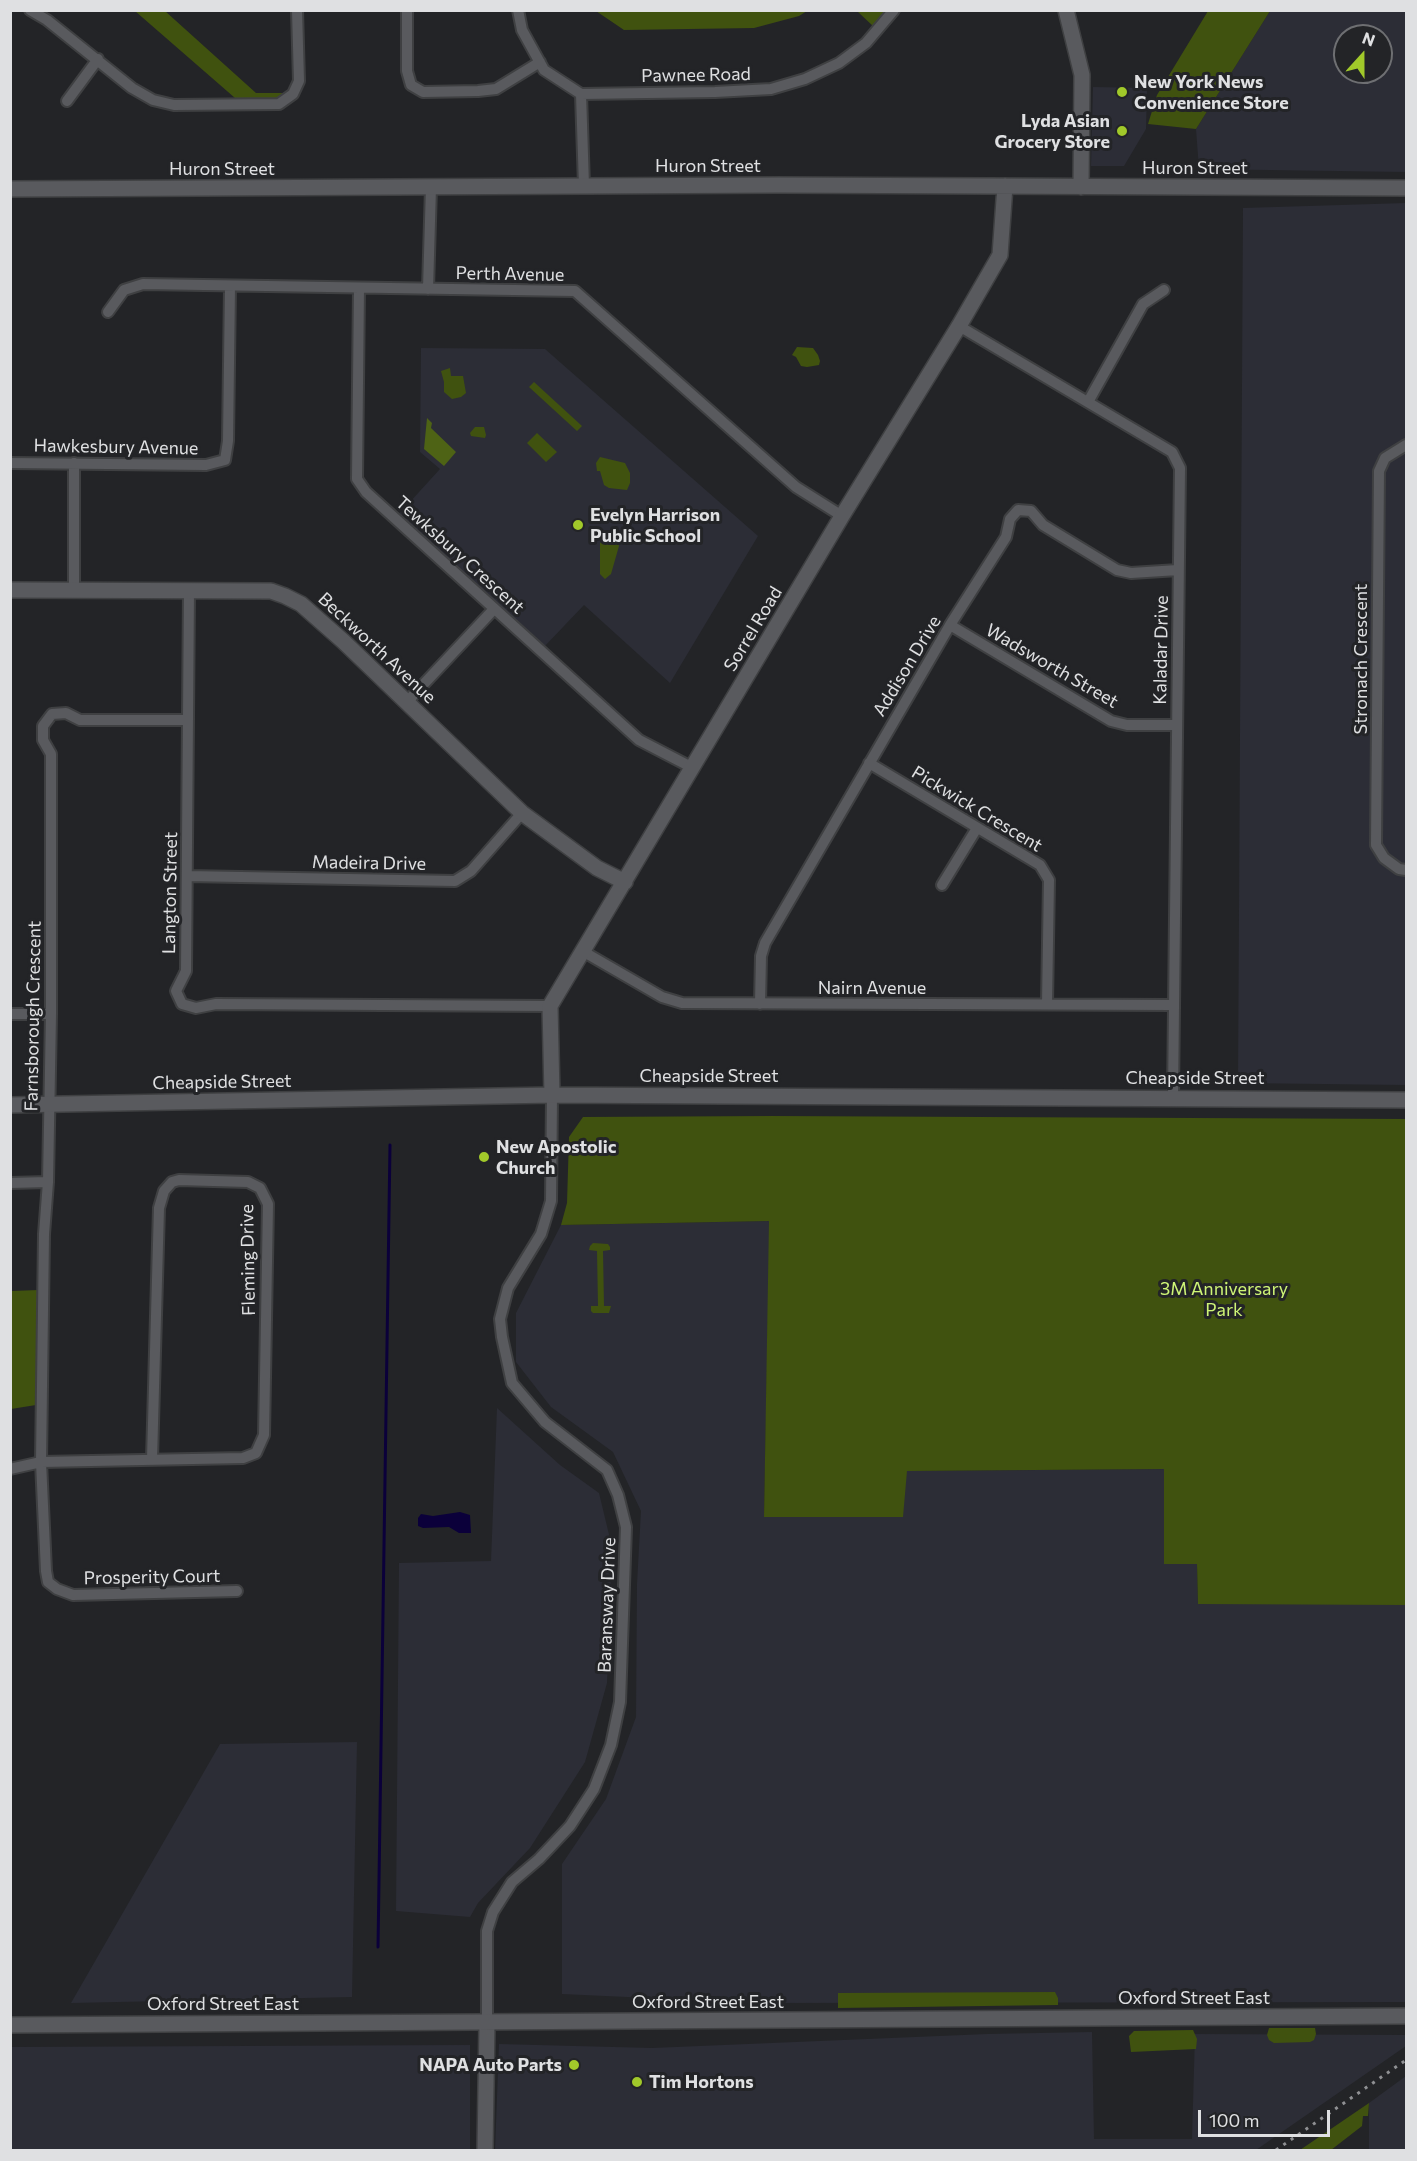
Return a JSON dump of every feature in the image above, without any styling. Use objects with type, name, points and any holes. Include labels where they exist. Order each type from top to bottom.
[{"type":"street","points":[[30,10],[47,20],[132,88],[153,100],[174,105],[279,104],[293,94],[299,81],[297,10]]},
{"type":"street","points":[[406,10],[408,71],[411,86],[423,92],[478,91],[496,88],[540,62]]},
{"type":"street","points":[[518,10],[522,30],[544,70],[581,94],[584,186]]},
{"type":"street","name":"Pawnee Road","points":[[581,94],[771,89],[805,79],[839,63],[866,43],[894,10]]},
{"type":"street","points":[[1066,10],[1082,75],[1082,187]]},
{"type":"street","points":[[67,101],[98,59]]},
{"type":"street","name":"Huron Street","points":[[10,189],[584,186],[1407,188]]},
{"type":"street","name":"Sorrel Road","points":[[550,1006],[1000,255],[1005,186]]},
{"type":"street","points":[[428,289],[431,187]]},
{"type":"street","name":"Perth Avenue","points":[[108,312],[124,290],[143,284],[575,291],[796,487],[842,516]]},
{"type":"street","name":"Hawkesbury Avenue","points":[[10,463],[206,465],[225,460],[228,441],[230,286]]},
{"type":"street","name":"Tewksbury Crescent","points":[[359,288],[357,479],[366,492],[639,740],[693,768]]},
{"type":"street","points":[[1088,402],[1143,304],[1164,290]]},
{"type":"street","name":"Kaladar Drive","points":[[959,326],[1172,452],[1180,468],[1173,1097]]},
{"type":"street","name":"Stronach Crescent","points":[[1407,445],[1384,458],[1378,471],[1376,845],[1384,858],[1399,869],[1407,870]]},
{"type":"street","points":[[74,463],[74,590]]},
{"type":"street","name":"Addison Drive","points":[[760,1004],[761,956],[765,943],[950,625],[1006,537],[1010,519],[1017,510],[1031,511],[1043,525],[1117,570],[1131,573],[1179,570]]},
{"type":"street","name":"Beckworth Avenue","points":[[10,590],[271,591],[285,596],[301,604],[433,726],[522,813],[597,868],[625,882]]},
{"type":"street","name":"Langton Street","points":[[189,590],[186,971],[176,990],[182,1004],[196,1008],[216,1004],[550,1006]]},
{"type":"street","points":[[406,703],[494,609]]},
{"type":"street","name":"Wadsworth Street","points":[[950,625],[1111,721],[1127,725],[1177,725]]},
{"type":"street","name":"Farnsborough Crescent","points":[[41,1462],[44,1234],[48,1182],[51,1014],[51,754],[43,740],[43,726],[52,714],[66,713],[80,720],[188,720]]},
{"type":"street","name":"Pickwick Crescent","points":[[869,763],[1040,866],[1049,880],[1047,1004]]},
{"type":"street","name":"Madeira Drive","points":[[187,876],[455,881],[471,871],[522,813]]},
{"type":"street","points":[[942,885],[978,828]]},
{"type":"street","name":"Nairn Avenue","points":[[584,952],[662,997],[682,1004],[1173,1005]]},
{"type":"street","points":[[550,1006],[552,1095]]},
{"type":"street","points":[[10,1014],[51,1014]]},
{"type":"street","name":"Cheapside Street","points":[[10,1105],[552,1095],[1407,1100]]},
{"type":"street","name":"Baransway Drive","points":[[487,2023],[487,1931],[493,1912],[512,1882],[539,1859],[570,1826],[594,1789],[611,1744],[620,1702],[626,1527],[618,1496],[607,1470],[545,1422],[512,1383],[502,1337],[500,1319],[508,1288],[541,1234],[551,1201],[552,1095]]},
{"type":"street","name":"Fleming Drive","points":[[10,1469],[41,1462],[243,1458],[256,1453],[264,1436],[267,1204],[260,1188],[248,1182],[179,1180],[172,1182],[164,1191],[159,1208],[152,1459]]},
{"type":"street","points":[[10,1183],[48,1182]]},
{"type":"street","name":"Prosperity Court","points":[[41,1462],[46,1571],[48,1582],[57,1589],[73,1595],[237,1591]]},
{"type":"street","name":"Oxford Street East","points":[[10,2025],[1407,2016]]},
{"type":"street","points":[[485,2151],[487,2023]]},
{"type":"shaded area","points":[[1270,11],[1406,11],[1406,172],[1199,169],[1196,129]]},
{"type":"shaded area","points":[[1093,87],[1147,88],[1146,129],[1124,166],[1091,166]]},
{"type":"shaded area","points":[[1406,203],[1406,1085],[1238,1083],[1243,208]]},
{"type":"shaded area","name":"Evelyn Harrison Public School","points":[[421,348],[545,349],[758,536],[670,683],[584,605],[544,647],[399,514],[440,469],[420,452]]},
{"type":"shaded area","points":[[770,1221],[764,1517],[907,1471],[1164,1469],[1164,1563],[1197,1564],[1198,1604],[1406,1602],[1406,2002],[757,2003],[562,1994],[562,1864],[606,1799],[636,1717],[637,1584],[641,1511],[613,1452],[551,1407],[516,1362],[516,1313],[561,1225]]},
{"type":"shaded area","points":[[497,1408],[560,1465],[599,1493],[612,1547],[607,1683],[585,1762],[530,1848],[478,1903],[470,1917],[396,1911],[399,1563],[491,1561]]},
{"type":"shaded area","points":[[460,1512],[470,1515],[471,1533],[459,1533],[449,1527],[423,1528],[418,1526],[418,1518],[421,1514],[433,1516]]},
{"type":"shaded area","points":[[357,1742],[352,1997],[71,2003],[220,1744]]},
{"type":"shaded area","points":[[1092,2032],[1094,2139],[1192,2139],[1195,2034],[1406,2035],[1406,2046],[1256,2150],[495,2150],[499,2044],[652,2048],[987,2034]]},
{"type":"shaded area","points":[[470,2045],[470,2150],[11,2150],[11,2047]]},
{"type":"shaded area","points":[[1406,2076],[1406,2150],[1369,2150],[1369,2103]]},
{"type":"green space","points":[[135,11],[165,11],[256,93],[287,93],[278,98],[235,98]]},
{"type":"green space","points":[[596,11],[807,11],[799,16],[754,28],[624,30]]},
{"type":"green space","points":[[857,11],[888,11],[874,27]]},
{"type":"green space","points":[[1208,11],[1270,11],[1196,129],[1148,124],[1157,95]]},
{"type":"green space","points":[[797,347],[813,348],[818,355],[819,365],[801,366],[796,357],[792,355]]},
{"type":"green space","points":[[450,368],[451,376],[463,376],[466,393],[452,399],[444,392],[441,371]]},
{"type":"green space","points":[[534,382],[582,426],[577,431],[529,387]]},
{"type":"green space","points":[[427,418],[432,423],[431,428],[456,452],[444,466],[424,449]]},
{"type":"green space","points":[[475,427],[484,427],[485,438],[471,436],[470,433]]},
{"type":"green space","points":[[537,433],[557,452],[546,462],[527,443]]},
{"type":"green space","points":[[600,457],[625,463],[630,473],[627,490],[609,488],[604,485],[600,471],[597,471],[596,463]]},
{"type":"green space","points":[[605,540],[618,540],[619,546],[611,574],[605,579],[600,574],[600,543]]},
{"type":"green space","name":"3M Anniversary Park","points":[[583,1117],[1406,1119],[1406,1605],[1198,1604],[1197,1564],[1164,1564],[1164,1469],[907,1471],[903,1517],[764,1517],[769,1221],[561,1225],[567,1203],[569,1137]]},
{"type":"green space","points":[[593,1243],[608,1244],[610,1247],[610,1250],[603,1251],[604,1306],[611,1306],[609,1313],[591,1311],[591,1306],[598,1306],[597,1251],[589,1250]]},
{"type":"green space","points":[[39,1290],[36,1405],[11,1409],[11,1291]]},
{"type":"green space","points":[[1055,1992],[1058,2005],[838,2008],[838,1993]]},
{"type":"green space","points":[[1269,2028],[1315,2028],[1316,2034],[1314,2040],[1310,2042],[1274,2043],[1267,2035]]},
{"type":"green space","points":[[1193,2030],[1197,2039],[1196,2049],[1131,2052],[1129,2036],[1134,2031]]},
{"type":"green space","points":[[1369,2103],[1368,2116],[1363,2116],[1362,2126],[1331,2150],[1300,2150]]},
{"type":"waterway","points":[[378,1947],[390,1145]]},
{"type":"railway","points":[[1276,2150],[1406,2060]]},
{"type":"place","name":"New York News Convenience Store","points":[[1122,92]]},
{"type":"place","name":"Lyda Asian Grocery Store","points":[[1122,131]]},
{"type":"place","name":"Evelyn Harrison Public School","points":[[578,525]]},
{"type":"place","name":"New Apostolic Church","points":[[484,1157]]},
{"type":"place","name":"NAPA Auto Parts","points":[[574,2065]]},
{"type":"place","name":"Tim Hortons","points":[[637,2082]]}]
